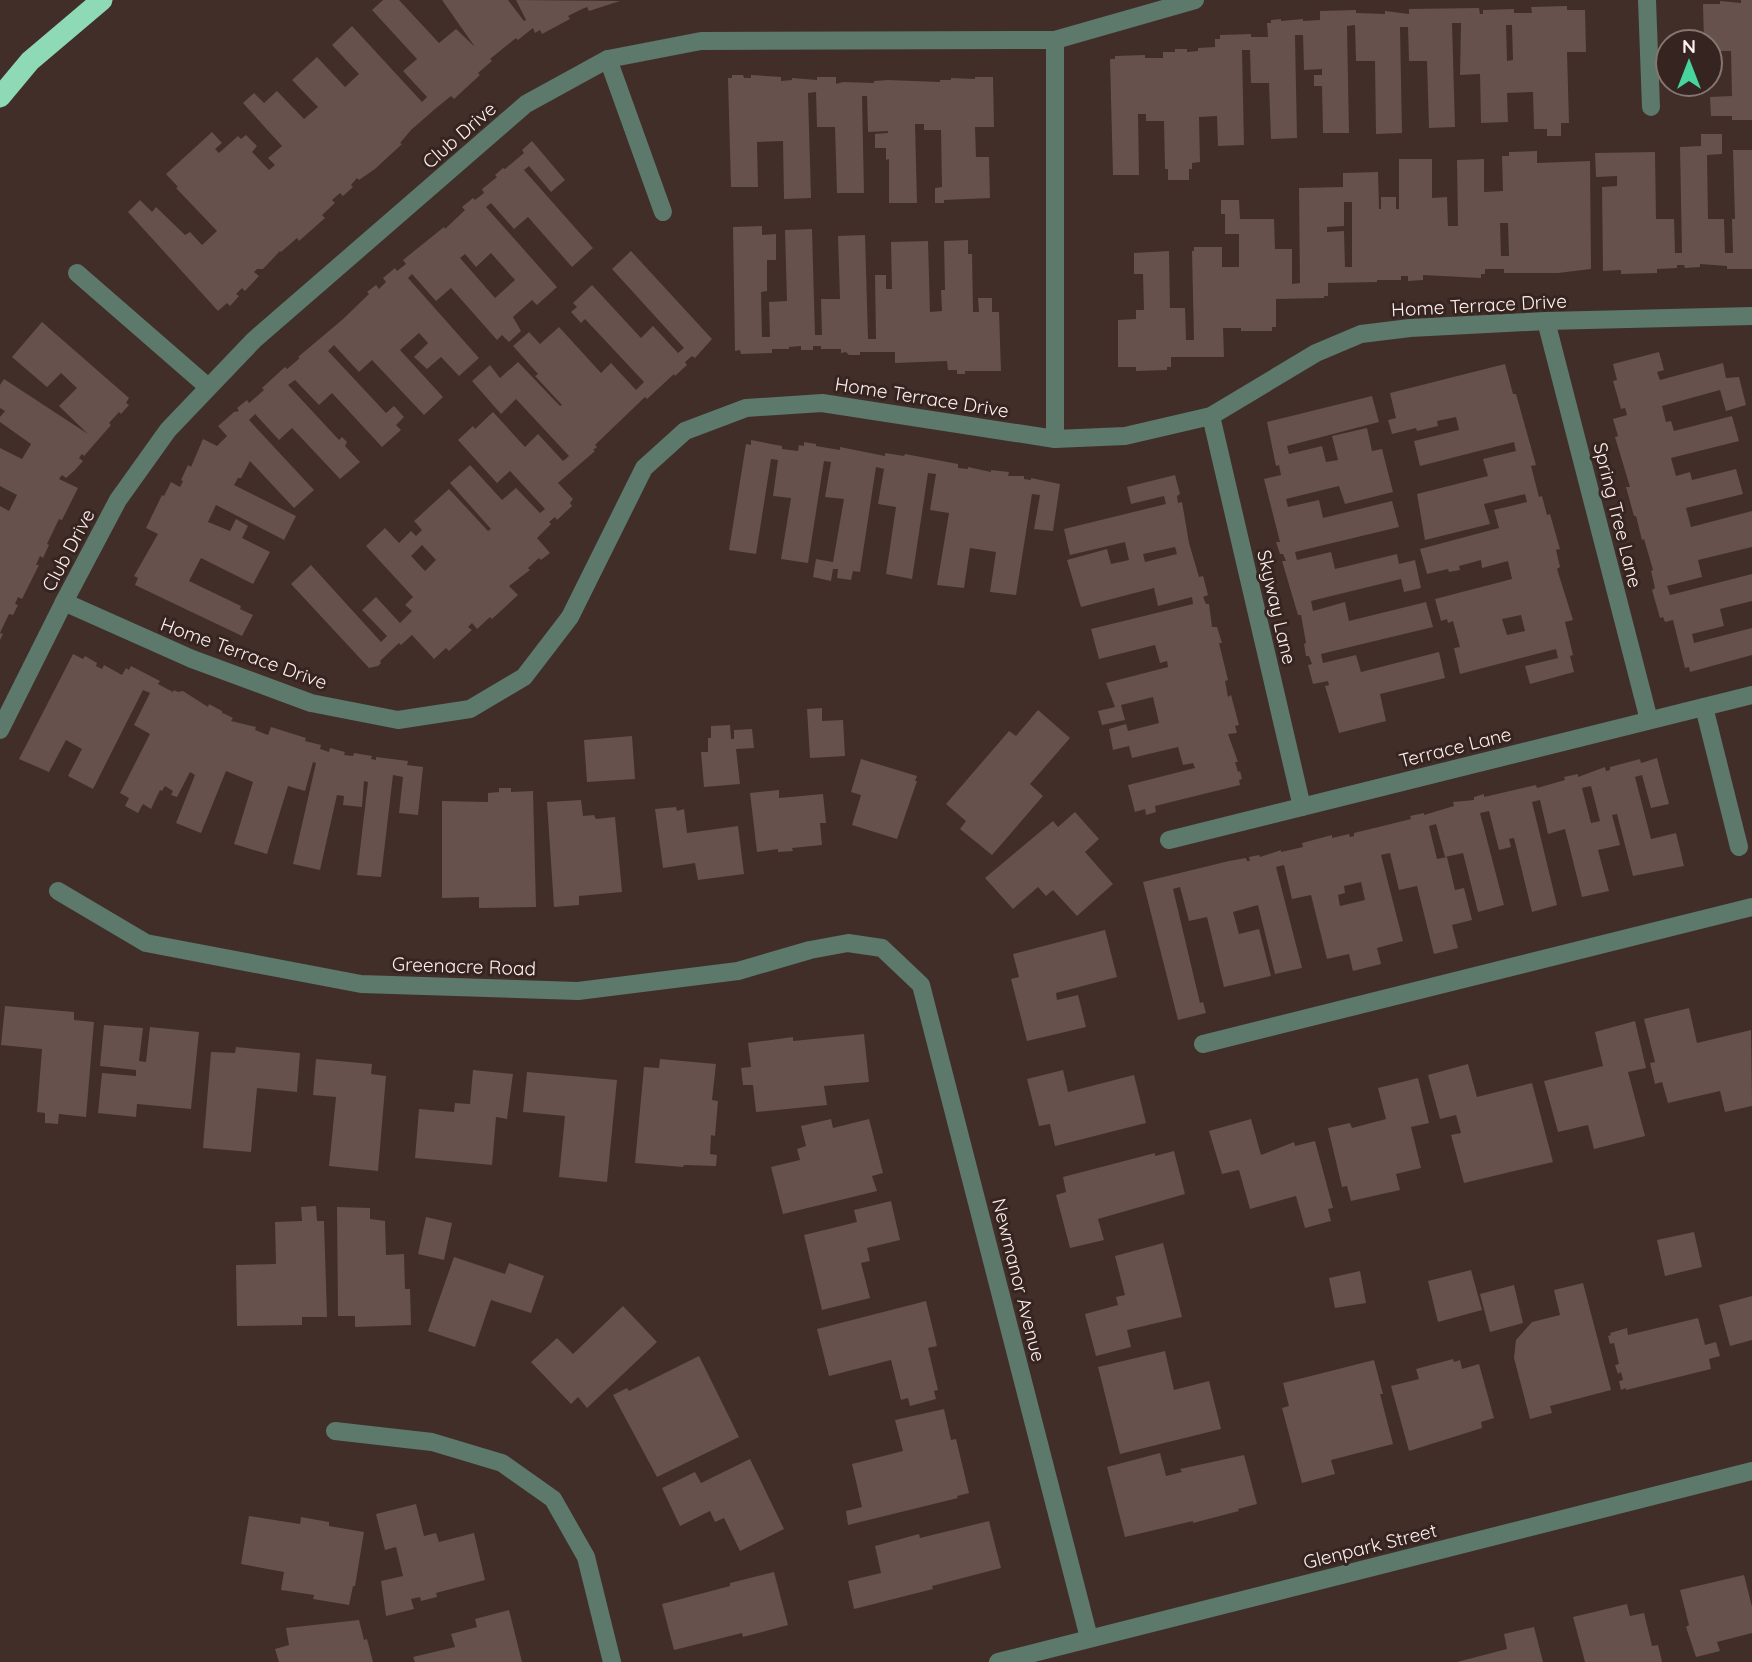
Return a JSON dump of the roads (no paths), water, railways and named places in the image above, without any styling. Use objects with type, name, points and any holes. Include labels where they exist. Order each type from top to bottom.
[{"type":"highway","points":[[0,97],[30,61],[102,0]]},
{"type":"street","name":"Club Drive","points":[[0,730],[118,500],[168,429],[254,340],[526,104],[608,59],[701,41],[1055,40],[1195,0]]},
{"type":"street","points":[[1647,0],[1651,107]]},
{"type":"street","points":[[1055,40],[1055,439]]},
{"type":"street","points":[[608,59],[663,212]]},
{"type":"street","points":[[77,273],[208,387]]},
{"type":"street","name":"Home Terrace Drive","points":[[64,602],[192,659],[311,703],[398,720],[470,709],[524,677],[570,617],[644,468],[685,431],[746,408],[822,403],[1055,439],[1125,436],[1211,416],[1316,353],[1361,334],[1410,328],[1546,321],[1752,316]]},
{"type":"street","name":"Spring Tree Lane","points":[[1546,321],[1649,720]]},
{"type":"street","name":"Skyway Lane","points":[[1211,416],[1302,807]]},
{"type":"street","name":"Terrace Lane","points":[[1169,840],[1752,695]]},
{"type":"street","points":[[1704,707],[1739,847]]},
{"type":"street","name":"Greenacre Road","points":[[58,891],[146,943],[361,984],[578,991],[738,971],[810,950],[848,943],[882,948]]},
{"type":"street","points":[[1203,1044],[1752,907]]},
{"type":"street","name":"Newmanor Avenue","points":[[882,948],[921,985],[1089,1638]]},
{"type":"street","points":[[335,1431],[432,1442],[502,1463],[553,1499],[586,1557],[612,1662]]},
{"type":"street","name":"Glenpark Street","points":[[998,1662],[1752,1471]]}]
